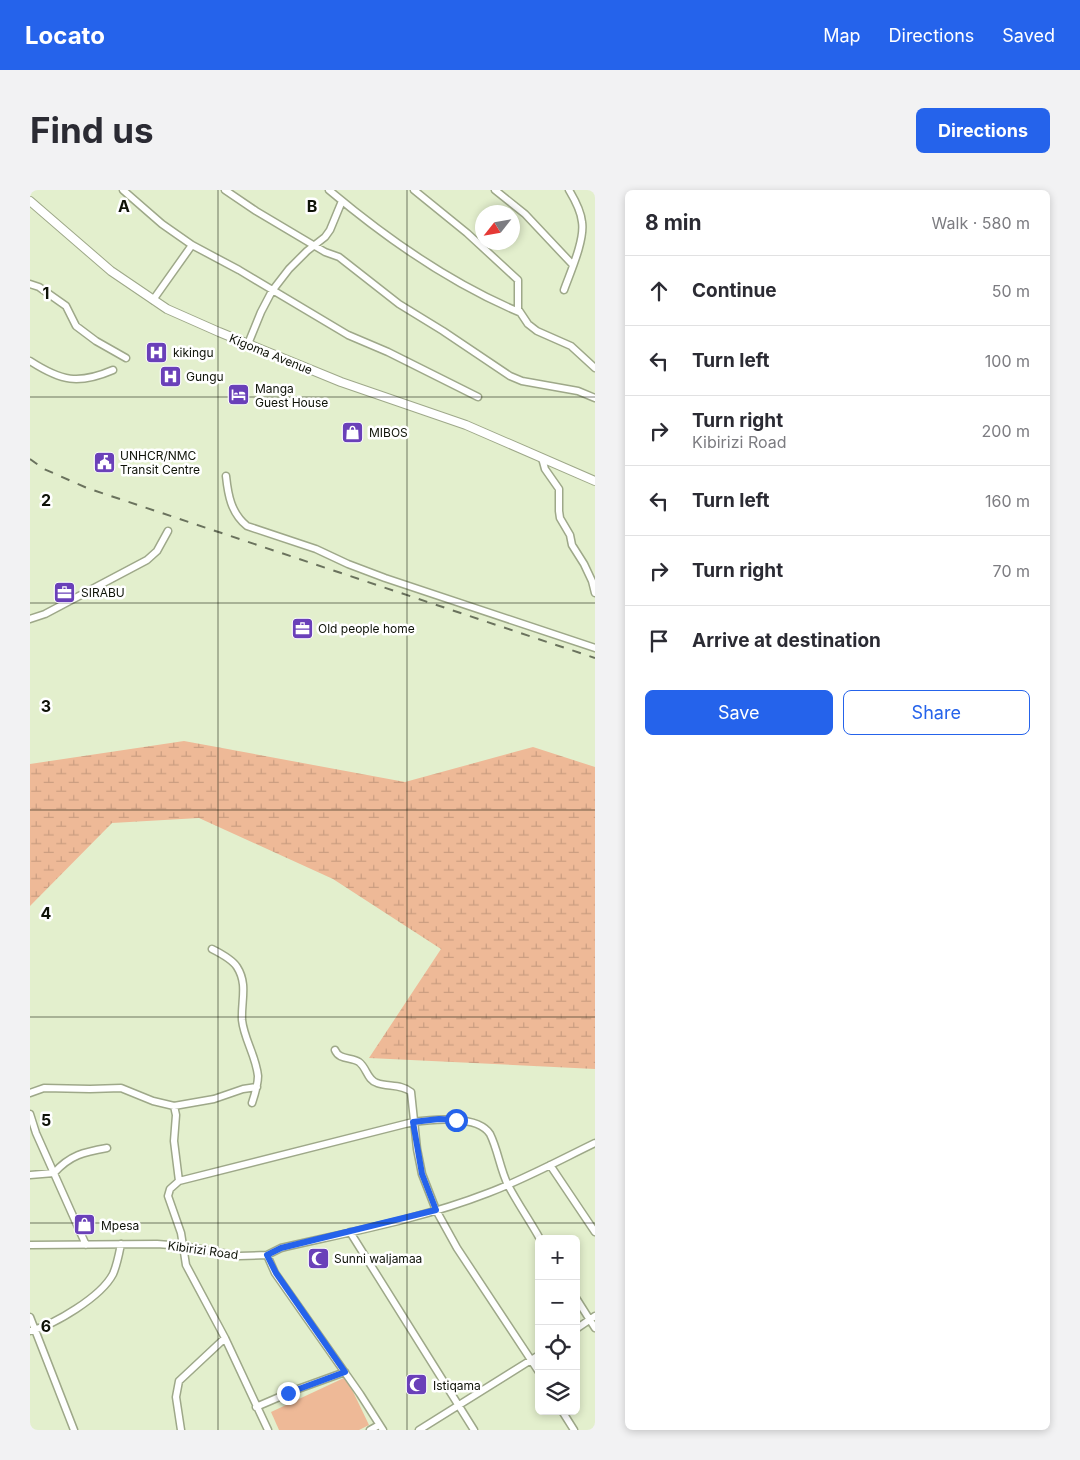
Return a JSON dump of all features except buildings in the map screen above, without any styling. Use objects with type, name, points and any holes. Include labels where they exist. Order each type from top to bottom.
[{"type":"main road","name":"Kigoma Avenue","points":[[30,201],[111,271],[174,312],[341,382],[466,425],[595,481]]},
{"type":"street","points":[[123,190],[162,224],[192,245],[239,270],[348,335],[388,352],[478,397]]},
{"type":"street","points":[[225,190],[256,211],[325,252],[339,257],[399,304],[510,376],[522,381],[578,391],[595,398]]},
{"type":"street","points":[[329,190],[383,234],[468,289],[519,312],[528,324],[537,331],[571,346],[595,368]]},
{"type":"street","points":[[414,190],[467,233],[518,280],[519,312]]},
{"type":"street","points":[[495,190],[524,214],[573,265]]},
{"type":"street","points":[[564,290],[582,234],[583,224],[579,209],[569,190]]},
{"type":"street","points":[[248,344],[260,312],[272,291],[289,269],[325,237],[330,230],[342,201]]},
{"type":"street","points":[[153,300],[192,245]]},
{"type":"street","points":[[30,284],[39,287],[66,306],[74,324],[82,331],[126,358]]},
{"type":"street","points":[[30,361],[65,379],[93,377],[113,370]]},
{"type":"street","points":[[542,458],[545,469],[559,488],[560,518],[570,535],[572,545],[584,564],[595,592]]},
{"type":"street","points":[[226,476],[231,504],[240,520],[247,526],[316,549],[378,575],[595,648]]},
{"type":"street","points":[[30,619],[45,614],[147,560],[157,551],[168,530]]},
{"type":"street","points":[[212,949],[231,960],[237,966],[241,975],[244,987],[242,1018],[258,1078],[252,1103]]},
{"type":"street","points":[[334,1050],[339,1056],[359,1062],[371,1080],[408,1089],[412,1095],[413,1122],[422,1174],[436,1210],[457,1248],[538,1370]]},
{"type":"street","points":[[30,1093],[44,1088],[121,1088],[154,1101],[174,1106],[214,1099],[243,1089],[257,1087]]},
{"type":"street","points":[[174,1106],[176,1115],[174,1141],[180,1181]]},
{"type":"street","points":[[30,1114],[36,1133],[86,1245]]},
{"type":"street","points":[[268,1430],[226,1338],[186,1265],[181,1233],[168,1196],[170,1188],[180,1181],[413,1122],[439,1119],[479,1124],[490,1135],[508,1185],[538,1235]]},
{"type":"street","name":"Kibirizi Road","points":[[30,1245],[121,1244],[184,1246],[234,1256],[267,1255],[281,1248],[436,1210],[508,1185],[595,1143]]},
{"type":"street","points":[[30,1175],[54,1173],[63,1162],[73,1157],[84,1152],[107,1148]]},
{"type":"street","points":[[550,1165],[595,1232]]},
{"type":"street","points":[[350,1232],[474,1430]]},
{"type":"street","points":[[32,1331],[72,1313],[95,1295],[112,1277],[117,1265],[121,1244]]},
{"type":"street","points":[[267,1255],[276,1273],[345,1372],[381,1428],[370,1430]]},
{"type":"street","points":[[580,1303],[592,1318],[595,1328]]},
{"type":"street","points":[[30,1317],[32,1331],[74,1430]]},
{"type":"street","points":[[580,1326],[592,1318]]},
{"type":"street","points":[[180,1430],[176,1397],[176,1388],[179,1381],[226,1338]]},
{"type":"street","points":[[420,1430],[535,1358]]},
{"type":"street","points":[[256,1407],[298,1388],[345,1372]]},
{"type":"street","points":[[565,1415],[574,1430]]},
{"type":"green space","points":[[184,741],[405,782],[533,747],[595,767],[595,1069],[369,1058],[441,949],[333,879],[199,818],[112,823],[30,906],[30,764]]},
{"type":"green space","points":[[346,1377],[369,1425],[359,1430],[279,1430],[271,1412]]},
{"type":"railway","points":[[30,459],[44,469],[87,488],[595,658]]},
{"type":"place","name":"kikingu","points":[[157,352]]},
{"type":"place","name":"Gungu","points":[[170,376]]},
{"type":"place","name":"Manga Guest House","points":[[239,395]]},
{"type":"place","name":"MIBOS","points":[[353,432]]},
{"type":"place","name":"UNHCR/NMC Transit Centre","points":[[104,462]]},
{"type":"place","name":"SIRABU","points":[[65,592]]},
{"type":"place","name":"Old people home","points":[[302,628]]},
{"type":"place","name":"Mpesa","points":[[85,1225]]},
{"type":"place","name":"Sunni waljamaa","points":[[318,1258]]},
{"type":"place","name":"Istiqama","points":[[417,1385]]},
{"type":"route","points":[[288,1393],[345,1372],[276,1273],[267,1255],[281,1248],[402,1220],[436,1210],[422,1174],[413,1122],[439,1119],[456,1120]]}]
